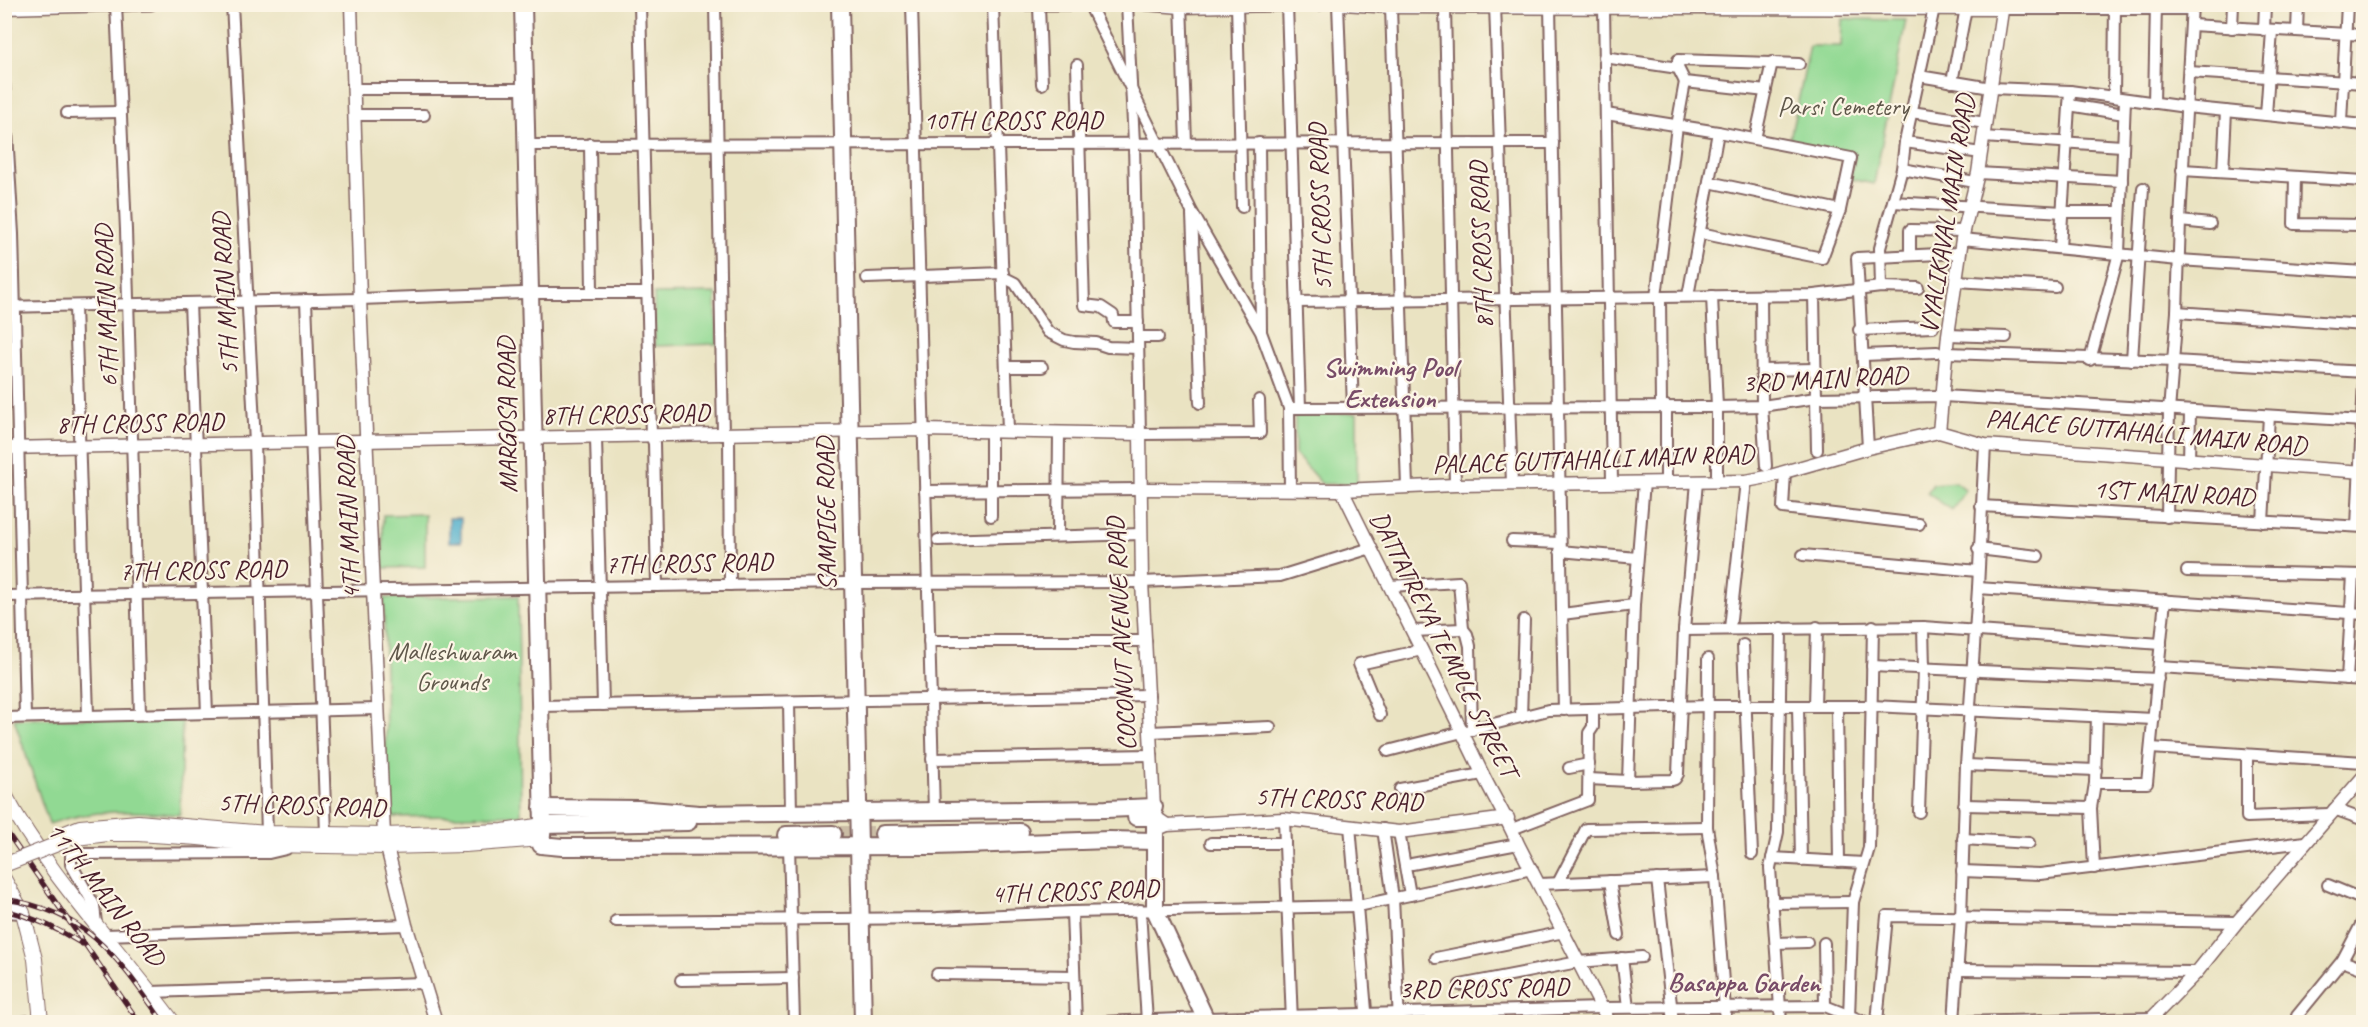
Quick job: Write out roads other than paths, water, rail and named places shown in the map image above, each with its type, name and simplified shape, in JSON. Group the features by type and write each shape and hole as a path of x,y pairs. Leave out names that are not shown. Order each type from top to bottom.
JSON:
{"main road":[{"name":"MARGOSA ROAD","path":"523,4 542,829"},
{"name":"SAMPIGE ROAD","path":"840,4 863,1023"},
{"name":"11TH MAIN ROAD","path":"4,793 48,863 173,1023"},
{"path":"542,829 638,809 699,814 934,812 1157,824"},
{"name":"5TH CROSS ROAD","path":"1124,817 1157,824 884,827 1124,817"},
{"name":"5TH CROSS ROAD","path":"63,838 81,828 138,822 267,833 326,833 385,841"},
{"path":"542,829 562,847 860,847 1109,840 1157,824"},
{"path":"1157,824 1148,910 1206,1020"},
{"path":"542,829 833,827"},
{"name":"5TH CROSS ROAD","path":"63,838 108,834 301,846 542,829"},
{"path":"4,856 63,838"},
{"path":"4,865 63,838"},
{"path":"4,879 23,913 36,959 41,1022"}],"street":[{"path":"4,8 151,4"},
{"name":"5TH MAIN ROAD","path":"232,4 255,443 267,833"},
{"name":"4TH MAIN ROAD","path":"351,4 360,299 368,441 377,709 385,841 406,925 436,1023"},
{"path":"640,4 646,293 651,436 654,443 657,586"},
{"path":"715,4 730,585"},
{"path":"912,4 934,812"},
{"path":"993,4 1008,431"},
{"path":"1000,4 1039,6 1081,4"},
{"path":"1089,4 1192,212 1261,332 1294,408"},
{"path":"1127,4 1134,143 1140,434 1260,433 1259,400"},
{"path":"1145,4 1181,6 1320,4"},
{"name":"5TH CROSS ROAD","path":"1338,4 1353,408"},
{"path":"1343,4 1391,7 1495,5 2192,7 2182,170 2177,312 2169,411 2167,517"},
{"path":"2232,28 2233,4"},
{"path":"2265,4 2270,76 2266,115"},
{"path":"2297,31 2298,4"},
{"path":"2341,122 2347,4"},
{"name":"6TH MAIN ROAD","path":"116,5 133,446 140,714"},
{"path":"1237,5 1242,207"},
{"path":"1287,5 1296,302 1290,489"},
{"name":"8TH CROSS ROAD","path":"1495,5 1512,484"},
{"path":"1039,6 1042,84"},
{"path":"1181,6 1186,143"},
{"path":"1451,6 1448,143 1455,485"},
{"path":"1550,6 1564,710"},
{"path":"1391,7 1407,487"},
{"path":"1604,7 1612,482"},
{"name":"VYALIKAVAL MAIN ROAD","path":"1939,432 1944,396 1942,352 1948,336 1963,235 1977,178 2003,7"},
{"path":"2090,360 2119,253 2124,114 2119,98 2115,7"},
{"path":"2154,103 2156,7"},
{"path":"1881,287 1880,248 1902,169 1905,142 1934,8"},
{"path":"1952,82 1966,8"},
{"path":"2191,25 2364,35"},
{"path":"1605,57 1678,68"},
{"path":"1666,482 1658,297 1677,126 1685,82 1678,68 1678,60 1799,64"},
{"path":"1755,139 1772,62"},
{"path":"1077,65 1084,305 1101,307 1113,315 1114,322 1137,322"},
{"path":"2189,72 2364,83"},
{"path":"1919,76 1991,88 2070,91 2186,107 2364,124"},
{"path":"4,82 8,196 11,448 21,596 25,717"},
{"path":"1685,82 1766,92"},
{"path":"355,89 525,88"},
{"path":"2060,248 2070,91"},
{"path":"2069,105 2124,114"},
{"path":"2223,172 2226,111"},
{"path":"68,112 120,112"},
{"path":"1911,112 1986,123"},
{"path":"1606,114 1718,132 1851,158 1840,210 1822,258 1700,233"},
{"path":"356,115 424,115"},
{"path":"1688,296 1718,132"},
{"path":"1983,137 2122,146"},
{"path":"1905,142 1981,153"},
{"path":"1259,143 1261,332"},
{"name":"10TH CROSS ROAD","path":"526,145 1553,143"},
{"path":"590,144 592,292"},
{"path":"1902,169 1977,178 2122,181"},
{"path":"2182,170 2364,181"},
{"path":"2295,177 2294,224 2364,225"},
{"path":"1709,182 1840,210"},
{"path":"2132,360 2143,188"},
{"path":"1893,202 2063,212 2121,212"},
{"path":"1192,212 1200,403"},
{"path":"2180,221 2210,224"},
{"path":"1910,255 1910,230 2179,260 2364,272"},
{"path":"1868,448 1864,355 1859,330 1857,258 1960,253"},
{"path":"867,278 1003,275 1015,283 1048,332 1064,340 1096,343 1107,347 1158,337"},
{"path":"1957,281 2055,287"},
{"path":"1296,302 1814,295 1881,287 1918,288"},
{"path":"10,307 360,299 530,292 646,293"},
{"path":"1761,295 1762,406 1767,466"},
{"path":"1814,295 1817,450"},
{"path":"1712,296 1717,407 1717,482"},
{"path":"306,300 326,833"},
{"path":"190,303 207,713"},
{"path":"75,306 88,715"},
{"path":"2177,312 2364,325"},
{"path":"1859,330 1933,327"},
{"path":"1948,336 2006,337"},
{"path":"1864,355 1942,352 2090,360 2174,361 2364,372"},
{"path":"1006,367 1042,367"},
{"path":"1762,370 1816,369"},
{"path":"2360,527 2364,380"},
{"name":"3RD MAIN ROAD","path":"1294,408 1717,407 1762,406 1816,398 1944,396 2362,421"},
{"path":"2189,461 2190,412"},
{"path":"2263,522 2269,416"},
{"name":"8TH CROSS ROAD","path":"11,448 923,430 1140,434"},
{"path":"991,431 991,516"},
{"name":"PALACE GUTTAHALLI MAIN ROAD","path":"1140,489 1342,489 1746,481 1868,448 1939,432 1985,445 2361,472"},
{"path":"1058,535 1059,433"},
{"name":"COCONUT AVENUE ROAD","path":"1140,434 1142,582 1157,824"},
{"path":"596,438 603,705"},
{"path":"1985,445 1964,805 1959,970 1954,1022 2150,1020 2197,972 2305,842 2364,776"},
{"path":"1785,472 1783,508 1919,524"},
{"path":"1730,628 1746,481"},
{"path":"1628,781 1634,604 1644,482"},
{"path":"1588,779 1628,781 1675,779 1678,774 1684,630 1697,482"},
{"path":"925,491 1140,489"},
{"name":"DATTATREYA TEMPLE STREET","path":"1342,489 1412,631 1468,731 1482,774 1510,824 1609,1023"},
{"name":"1ST MAIN ROAD","path":"1981,506 2360,527"},
{"path":"938,540 1141,534"},
{"path":"1512,541 1637,558"},
{"name":"7TH CROSS ROAD","path":"4,596 854,583 1142,582 1280,576 1371,548"},
{"path":"1978,549 2038,556"},
{"path":"1803,555 1978,571"},
{"path":"2187,571 2358,575 2352,614 2347,679"},
{"path":"1390,586 1459,582 1463,629 1470,646 1468,731"},
{"path":"1978,588 2364,614"},
{"path":"2096,783 2147,783 2164,600"},
{"path":"1562,614 1634,604"},
{"path":"1521,717 1524,620"},
{"path":"1849,1017 1853,902 1869,848 1874,626"},
{"path":"1815,706 1817,627"},
{"path":"1684,630 1923,627 2161,644"},
{"path":"1919,812 1924,668 1923,627"},
{"path":"1781,628 1778,832 1770,868 1781,1023"},
{"path":"1412,631 1463,629"},
{"path":"929,641 1146,640"},
{"path":"1743,645 1752,854"},
{"path":"1380,715 1359,664 1422,650"},
{"path":"1708,660 1707,827 1715,877 1726,1023"},
{"path":"1872,666 2158,679"},
{"path":"2159,667 2364,680"},
{"path":"540,706 1149,695"},
{"path":"789,702 791,813"},
{"path":"1388,752 1548,710 1708,706 1871,706 2154,718"},
{"path":"1798,706 1801,860"},
{"path":"1837,706 1839,862"},
{"path":"4,718 377,709"},
{"path":"1510,824 1588,800 1589,733 1593,727 1593,709"},
{"path":"2094,868 2091,808 2096,783 2097,716"},
{"path":"1150,732 1270,727"},
{"path":"2151,748 2364,762"},
{"path":"932,759 1152,755"},
{"path":"2247,755 2247,818 2332,812 2364,820"},
{"path":"1569,768 1589,764"},
{"path":"1966,765 2096,770"},
{"path":"1400,789 1482,774"},
{"path":"1964,805 2091,808"},
{"path":"1284,819 1292,1019"},
{"name":"5TH CROSS ROAD","path":"1157,824 1284,819 1399,832 1510,824"},
{"path":"1350,826 1367,1018"},
{"path":"1558,883 1586,829 1707,827"},
{"path":"1383,829 1393,898 1398,1018"},
{"path":"1399,832 1410,895"},
{"path":"1963,839 2030,843"},
{"path":"1962,871 2040,874 2305,842"},
{"path":"1211,843 1286,843"},
{"path":"1412,864 1518,844"},
{"path":"96,924 94,905 71,864 71,856 80,854 269,853 301,846"},
{"path":"789,846 794,1023"},
{"path":"1772,858 1864,863"},
{"name":"4TH CROSS ROAD","path":"616,921 861,919 1358,906 1532,869"},
{"path":"1539,884 1715,877"},
{"path":"1657,879 1673,1023"},
{"path":"1610,881 1620,935"},
{"path":"2328,885 2364,900"},
{"path":"1772,903 1853,902"},
{"path":"1147,1021 1148,910"},
{"path":"4,912 23,913"},
{"path":"1072,912 1076,1023"},
{"path":"1877,1023 1887,916 2237,922"},
{"path":"2296,1023 2296,1016 2342,961 2361,930 2364,919"},
{"path":"105,935 406,925"},
{"path":"1436,958 1564,932"},
{"path":"1776,943 1807,942"},
{"path":"1824,944 1825,1006"},
{"path":"1460,985 1578,962 1642,957"},
{"path":"1622,958 1628,1008"},
{"path":"2342,961 2364,969"},
{"path":"1959,970 2197,972"},
{"path":"937,974 1074,976"},
{"path":"681,980 793,978"},
{"path":"151,992 423,983"},
{"name":"3RD CROSS ROAD","path":"1101,1023 1479,1017 1602,1008 1825,1006 1864,1023"},
{"path":"22,1023 41,1022"}],"water":[{"path":"449,518 461,518 461,542 449,542"}],"tunnel":[{"path":"833,834 883,834"}],"railway":[{"path":"4,828 139,1022"},
{"path":"4,899 33,905 58,914 79,926 115,958 163,1022"},
{"path":"4,910 44,924 82,944"}],"district":[{"name":"Swimming Pool Extension","path":"1390,382"},
{"name":"Basappa Garden","path":"1744,982"}],"park label":[{"name":"Parsi Cemetery","path":"1843,106"},
{"name":"Malleshwaram Grounds","path":"452,666"}]}
